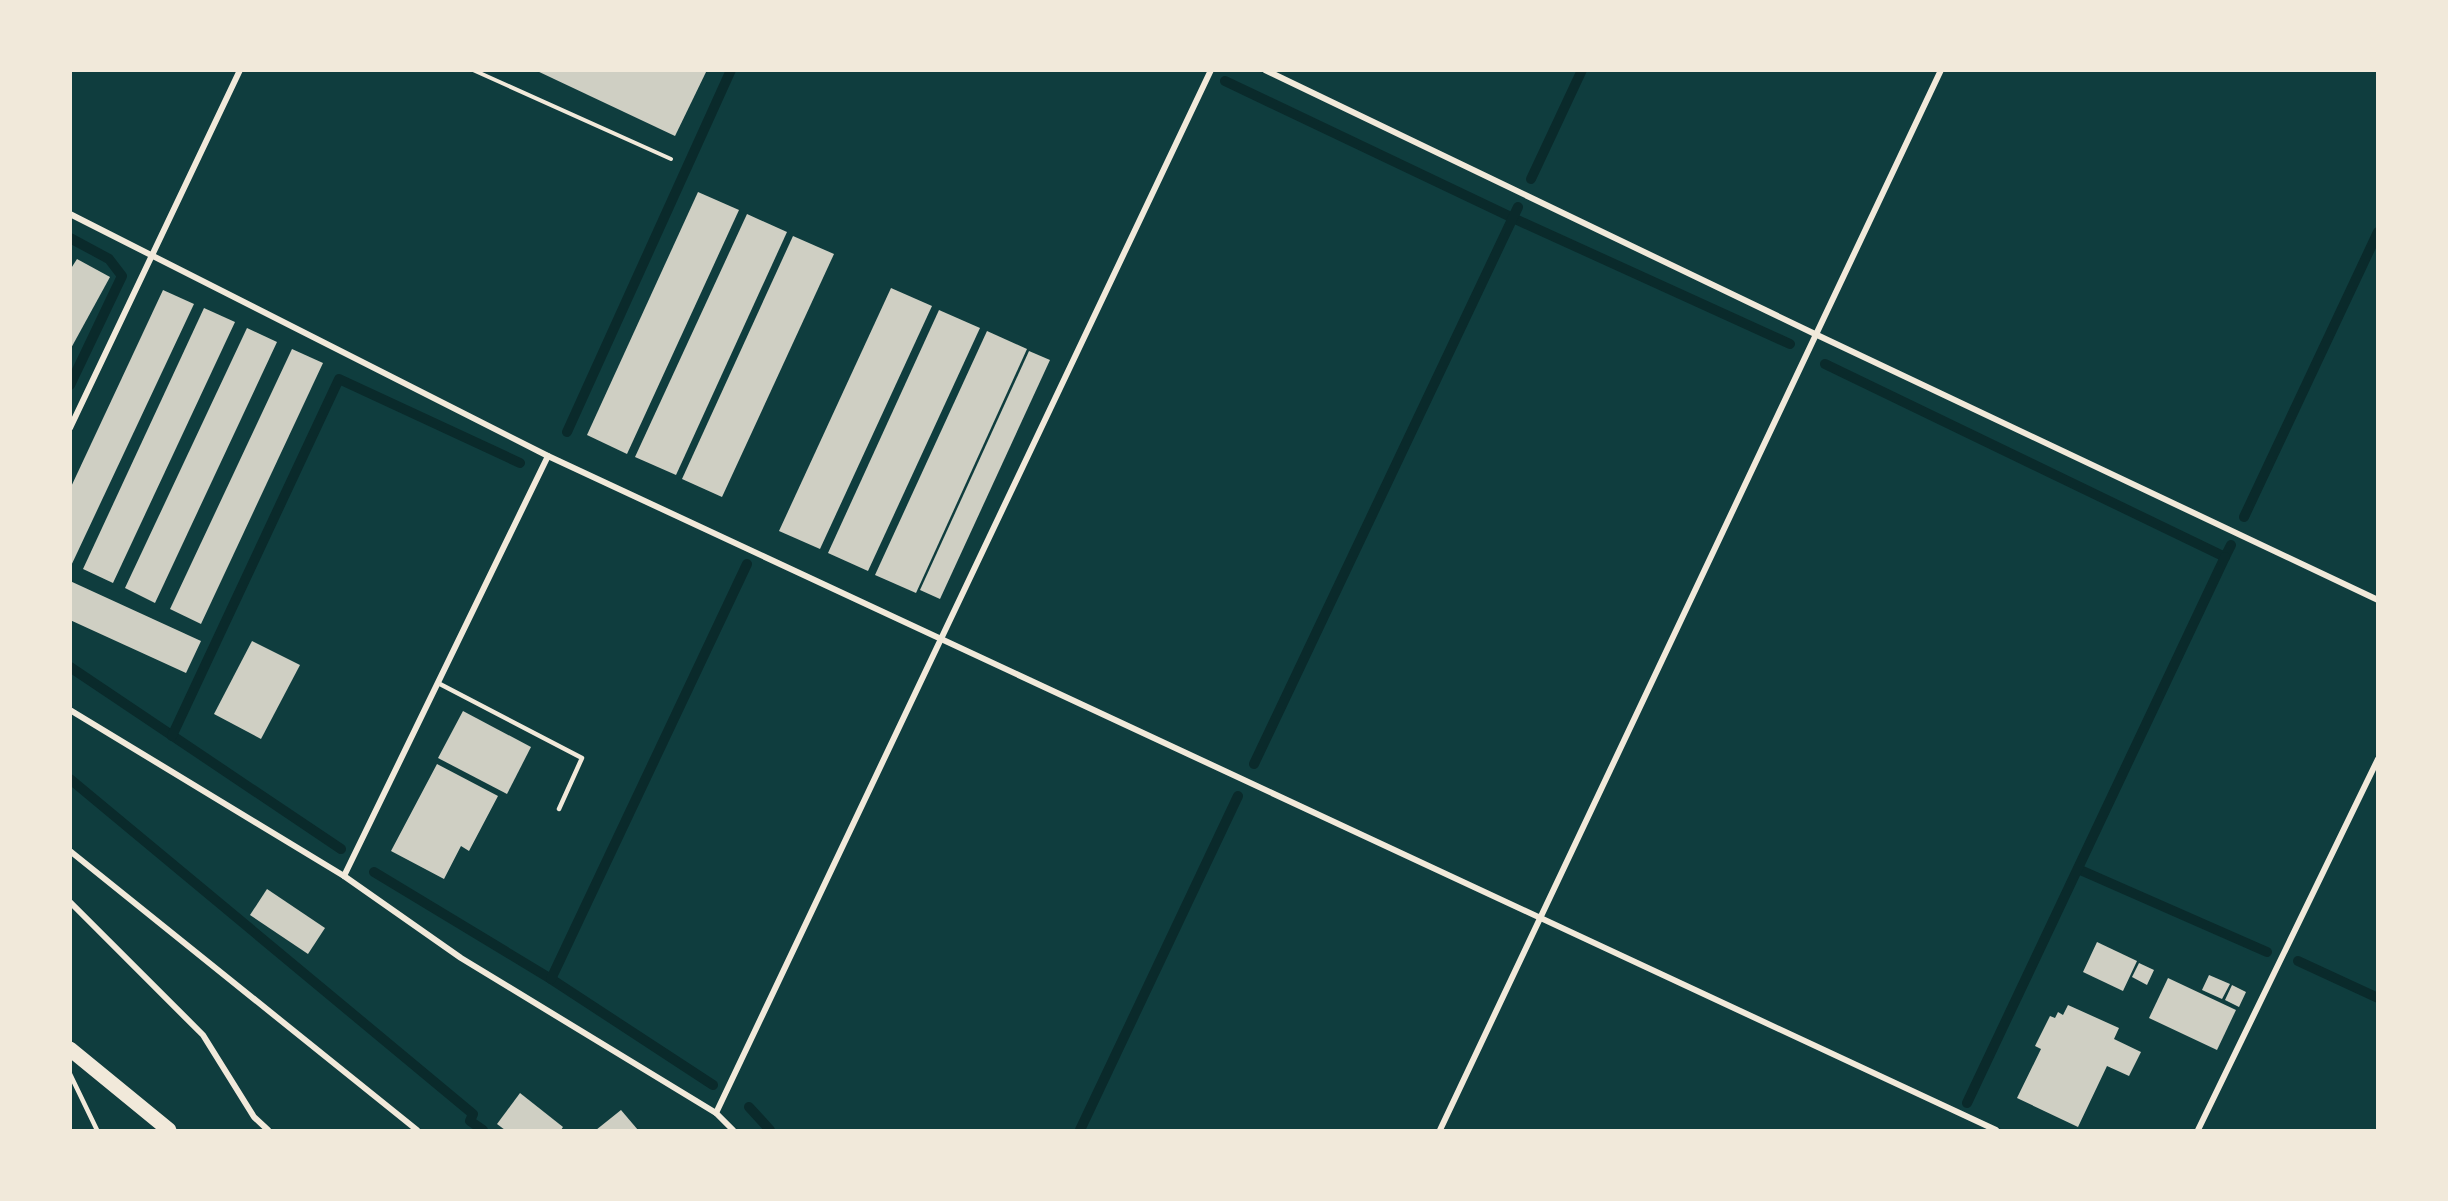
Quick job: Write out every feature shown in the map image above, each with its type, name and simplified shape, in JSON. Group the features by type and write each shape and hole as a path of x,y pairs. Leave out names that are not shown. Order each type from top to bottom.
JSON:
{"main road":[{"path":"70,1049 169,1131"}],"street":[{"path":"70,428 240,70"},
{"path":"716,1113 1211,70"},
{"path":"1265,70 1815,334 2378,600"},
{"path":"1440,1131 1941,70"},
{"path":"70,214 548,456 1996,1131"},
{"path":"344,876 548,456"},
{"path":"70,710 344,876 461,958 716,1113 734,1131"},
{"path":"2198,1131 2378,759"},
{"path":"70,852 417,1131"},
{"path":"70,902 202,1035 254,1117 268,1131"}],"lane":[{"path":"438,683 582,758 559,808"},
{"path":"70,1074 97,1131"}],"path":[{"path":"473,70 671,159"}],"building":[{"path":"535,70 707,70 675,136"},
{"path":"698,192 739,210 627,454 587,435"},
{"path":"747,214 787,232 676,475 635,457"},
{"path":"793,236 834,254 722,497 682,479"},
{"path":"77,259 110,277 70,350 70,270"},
{"path":"891,288 932,306 820,549 779,531"},
{"path":"163,290 194,304 70,568 70,489"},
{"path":"204,308 235,322 113,583 83,569"},
{"path":"939,310 980,328 868,571 828,553"},
{"path":"247,328 277,342 155,603 125,588"},
{"path":"987,331 1027,349 916,593 875,575"},
{"path":"292,349 323,363 201,624 170,609"},
{"path":"1029,351 1050,360 940,599 920,590"},
{"path":"70,581 201,641 186,673 70,620"},
{"path":"252,641 300,665 261,739 214,714"},
{"path":"463,711 531,747 507,794 438,758"},
{"path":"437,764 498,796 469,851 461,846 444,879 391,851"},
{"path":"267,889 325,928 308,954 250,915"},
{"path":"2097,942 2137,961 2123,991 2083,972"},
{"path":"2139,963 2154,970 2147,985 2132,977"},
{"path":"2209,975 2230,984 2222,999 2202,990"},
{"path":"2168,978 2236,1010 2217,1050 2149,1018"},
{"path":"2232,985 2246,992 2239,1007 2225,1000"},
{"path":"2068,1005 2119,1028 2114,1039 2141,1052 2129,1076 2107,1066 2078,1127 2017,1098 2041,1049 2035,1046 2050,1016 2055,1018 2058,1012 2063,1015"},
{"path":"520,1093 563,1127 561,1130 505,1130 497,1124"},
{"path":"621,1110 638,1130 596,1130"}],"waterway":[{"path":"567,432 731,70"},
{"path":"1531,179 1582,70"},
{"path":"1225,81 1513,218 1790,344"},
{"path":"1254,764 1518,207"},
{"path":"2244,517 2378,232"},
{"path":"70,238 109,259 122,276 70,385"},
{"path":"1825,364 2225,557 2231,545"},
{"path":"172,736 339,379 520,463"},
{"path":"1967,1103 2225,557"},
{"path":"551,979 747,564"},
{"path":"70,667 341,849"},
{"path":"70,779 473,1114 470,1121 483,1130"},
{"path":"1080,1130 1238,796"},
{"path":"2078,869 2267,952"},
{"path":"374,872 551,979 713,1085"},
{"path":"2298,961 2378,998"},
{"path":"749,1107 770,1130"}]}
